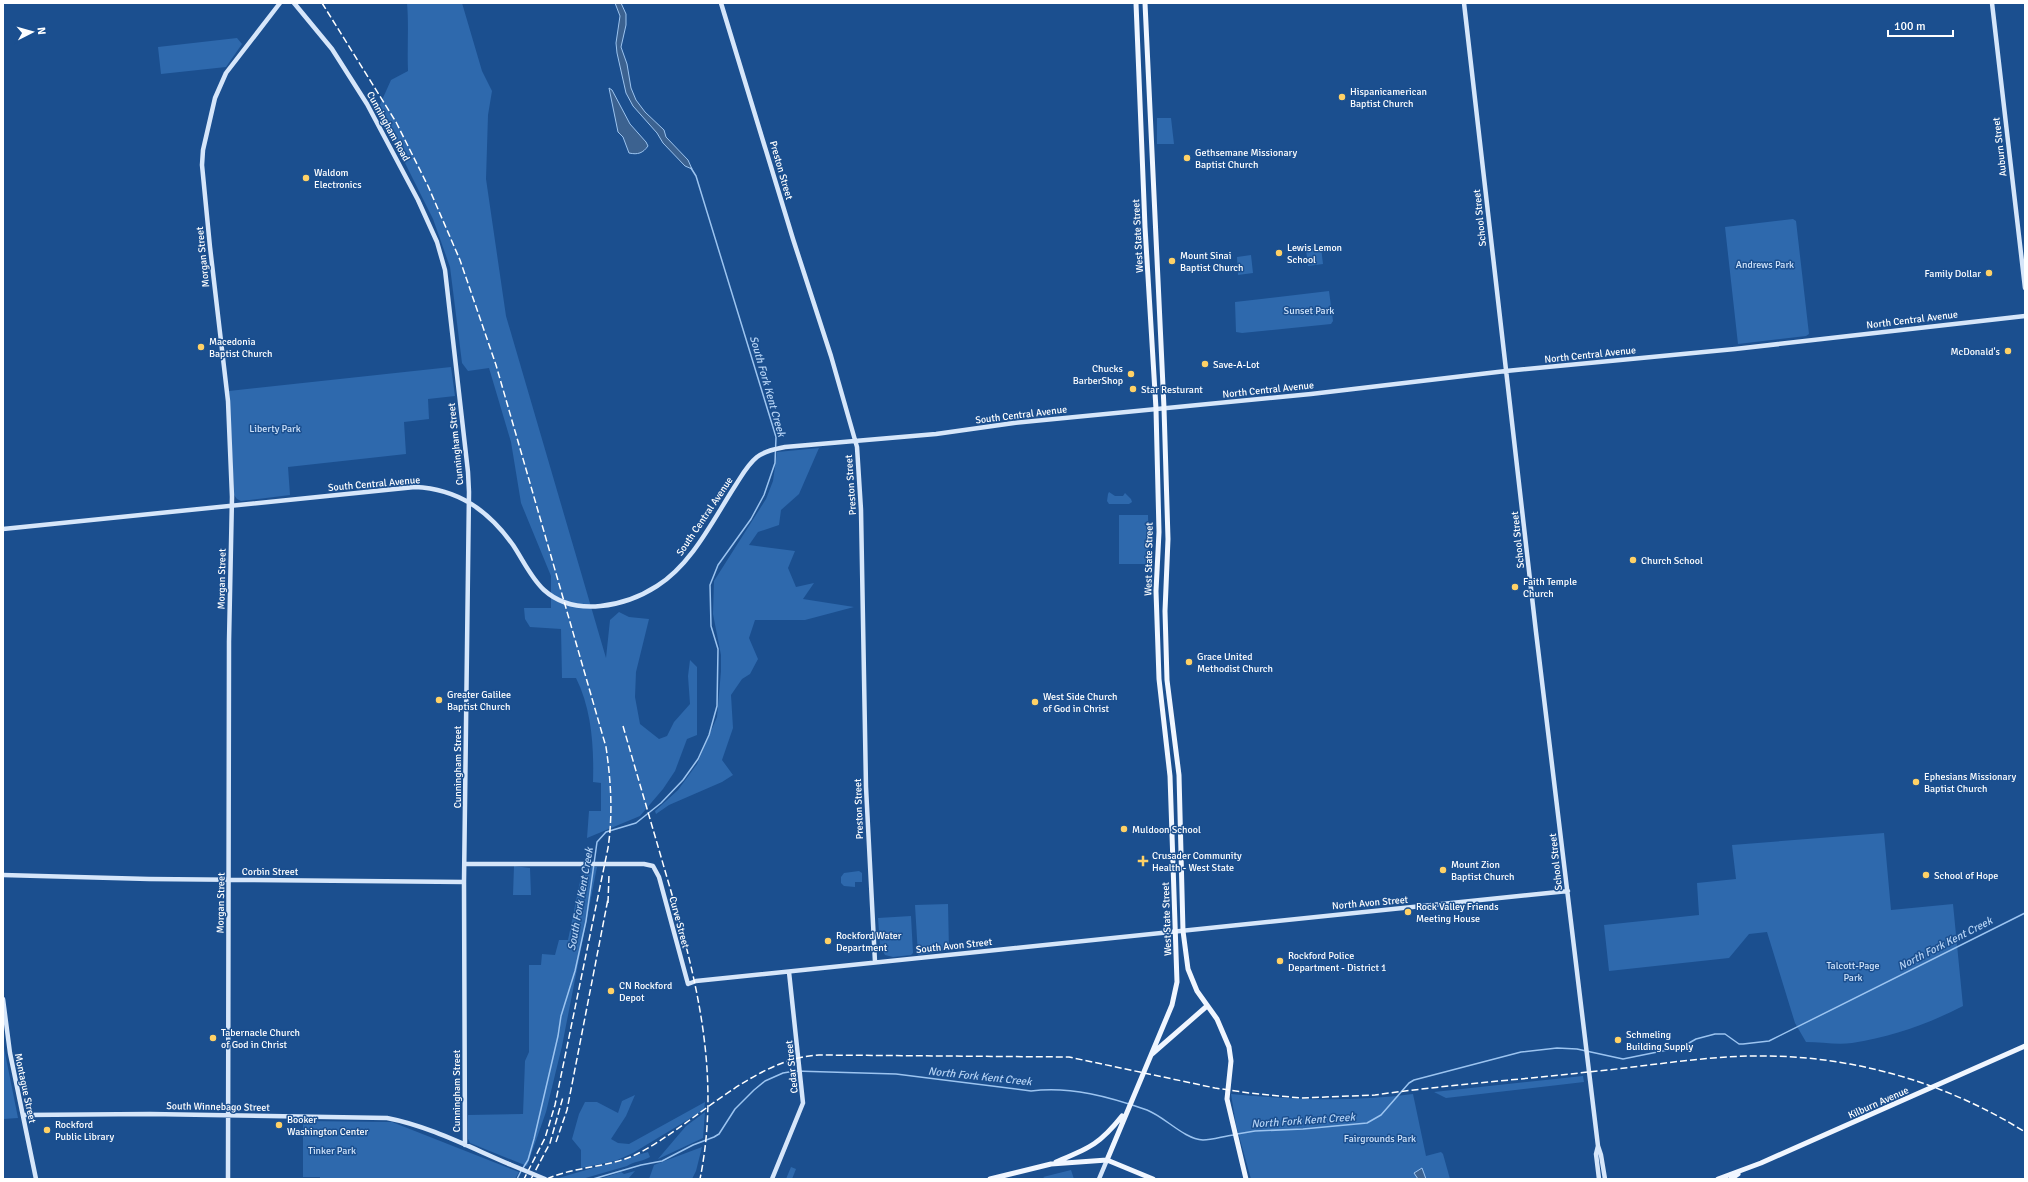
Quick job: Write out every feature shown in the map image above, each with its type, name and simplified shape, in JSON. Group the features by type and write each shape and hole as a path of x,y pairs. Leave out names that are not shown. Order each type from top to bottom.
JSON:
{"main road":[{"name":"Morgan Street","path":"228,1179 229,642 232,505 228,401 202,165 203,150 215,98 226,73 280,3"},
{"name":"Cunningham Road","path":"294,3 332,49 367,104 418,200 437,242 444,270"},
{"name":"Preston Street","path":"721,3 793,239 831,356 857,447 861,510 866,787 875,962"},
{"name":"West State Street","path":"1099,1179 1127,1108 1176,993 1177,982 1170,776 1158,679 1156,591 1159,532 1156,408 1145,227 1136,3"},
{"name":"West State Street","path":"1145,3 1164,408 1168,539 1165,611 1167,680 1179,775 1183,931 1188,969 1207,1006 1217,1019 1229,1047 1231,1061 1227,1090 1233,1127 1246,1179"},
{"name":"School Street","path":"1464,3 1598,1146 1605,1179"},
{"name":"Auburn Street","path":"1992,3 2025,288"},
{"name":"Cunningham Street","path":"444,270 468,472 469,502 464,882 465,1145"},
{"name":"North Central Avenue","path":"1156,408 1311,394 1506,371 1735,349 2025,316"},
{"name":"South Central Avenue","path":"3,530 415,486 448,492 469,502 502,531 535,580 544,590 565,602 588,606 608,606 646,593 673,574 691,553 750,464 757,457 767,451 785,447 936,434 1014,423 1156,408"},
{"name":"Curve Street","path":"465,864 598,863 648,864 653,866 659,877 688,984"},
{"name":"Corbin Street","path":"3,875 229,880 464,882"},
{"name":"North Avon Street","path":"1175,932 1568,891"},
{"name":"South Avon Street","path":"688,984 696,981 1175,932"},
{"name":"Cedar Street","path":"772,1179 803,1103 802,1081 789,972"},
{"name":"Montague Street","path":"3,999 10,1053 36,1179"},
{"path":"1150,1056 1207,1006"},
{"name":"Kilburn Avenue","path":"1718,1179 1739,1173 2025,1046"},
{"path":"990,1179 1051,1164 1098,1143 1108,1134 1127,1108"},
{"name":"South Winnebago Street","path":"23,1115 387,1118 404,1121 545,1179"},
{"name":"School Street","path":"1598,1146 1596,1154 1599,1179"},
{"path":"1051,1164 1107,1160 1153,1179"},
{"name":"Kilburn Avenue","path":"1731,1179 1739,1173"}],"green space":[{"path":"407,3 462,3 482,71 492,91 488,115 486,179 506,316 606,658 610,620 619,612 629,617 649,619 636,672 635,697 640,724 659,739 667,736 674,722 690,704 688,676 690,660 697,667 697,735 687,739 675,771 663,789 640,816 587,838 589,811 601,811 601,783 593,782 591,729 586,703 576,678 562,678 561,629 530,627 525,619 524,608 551,608 551,576 521,503 511,442 489,368 468,371 462,363 450,267 433,219 378,109 391,80 408,71"},
{"path":"237,38 242,44 226,67 161,74 158,47"},
{"path":"1157,118 1171,118 1174,144 1157,144"},
{"name":"Andrews Park","path":"1793,219 1796,221 1809,334 1806,336 1738,344 1725,227"},
{"path":"1321,247 1323,264 1308,266 1306,249"},
{"path":"1251,255 1253,273 1238,275 1237,257"},
{"name":"Sunset Park","path":"1329,291 1333,321 1331,324 1242,333 1236,332 1235,302"},
{"name":"Liberty Park","path":"451,367 455,396 428,399 429,419 404,422 406,454 288,467 290,495 241,501 234,495 229,391"},
{"path":"819,448 799,494 781,510 779,525 758,532 749,545 795,551 788,568 796,587 814,583 803,599 854,607 805,620 755,620 749,638 758,659 750,674 742,679 731,695 733,728 722,760 733,775 722,782 669,805 656,814 655,811 678,790 697,764 717,717 721,655 713,614 714,581 766,499 773,481 777,452"},
{"path":"1109,492 1115,496 1123,496 1125,493 1132,502 1129,504 1109,504 1107,501"},
{"path":"1119,515 1148,515 1149,564 1119,564"},
{"name":"Talcott-Page Park","path":"1884,833 1891,910 1953,904 1963,1006 1923,1024 1881,1037 1846,1044 1806,1042 1795,1023 1767,932 1749,934 1729,958 1609,971 1604,925 1699,915 1697,883 1736,879 1732,845"},
{"path":"514,866 530,868 531,895 513,895"},
{"path":"583,867 597,867 562,1046 546,1112 527,1166 470,1143 468,1139 468,1115 523,1114 525,1061 529,1052 529,965 541,965 542,954 555,955 559,940 568,940"},
{"path":"859,871 862,873 862,882 855,882 855,887 844,886 841,883 841,877 844,873"},
{"path":"948,904 949,950 918,955 915,905"},
{"path":"911,916 913,953 911,955 893,957 885,955 880,946 878,918"},
{"path":"3,1043 18,1118 3,1119"},
{"path":"1583,1076 1584,1082 1446,1098 1434,1092"},
{"name":"Fairgrounds Park","path":"1231,1094 1277,1098 1345,1099 1390,1097 1413,1094 1426,1156 1441,1152 1443,1154 1450,1179 1251,1179 1236,1125"},
{"path":"635,1095 626,1116 611,1139 618,1143 629,1144 705,1102 704,1110 633,1153 615,1161 581,1168 581,1150 572,1139 579,1114 585,1102 597,1102 618,1113 622,1101"},
{"path":"705,1112 703,1138 658,1159 686,1126"},
{"name":"Tinker Park","path":"303,1121 392,1122 519,1172 515,1179 320,1179 320,1177 303,1177"},
{"path":"702,1147 696,1171 692,1179 649,1179 654,1165"},
{"path":"648,1152 650,1157 627,1166 582,1179 555,1179"},
{"path":"791,1167 796,1169 792,1179 786,1179"},
{"path":"1071,1170 1074,1179 1046,1179 1043,1177"},
{"path":"635,1171 628,1179 600,1179 621,1172 624,1174"}],"shaded area":[{"path":"615,3 621,3 626,14 626,25 621,47 627,64 631,88 636,100 645,112 664,130 666,137 688,160 692,169 685,166 663,143 657,133 633,106 626,93 617,53 616,43 620,16"},
{"path":"609,88 612,90 630,124 648,146 638,154 629,153 623,137 618,132"},
{"path":"1422,1168 1426,1179 1418,1179 1414,1173"}],"waterway":[{"name":"South Fork Kent Creek","path":"523,1168 528,1160 534,1139 558,1036 561,1016 575,971 586,921 597,842 606,832 636,823 661,803 683,780 698,759 709,735 717,706 718,649 711,626 710,585 718,565 751,519 764,495 775,463 776,437 696,176 691,168"},
{"name":"North Fork Kent Creek","path":"1237,1134 1255,1131 1303,1129 1367,1123 1381,1115 1409,1083 1414,1080 1521,1052 1557,1048 1577,1049 1623,1059 1682,1047 1696,1039 1715,1034 1725,1034 1739,1044 1769,1041 2025,913"},
{"name":"North Fork Kent Creek","path":"593,1179 641,1165 662,1161 693,1145 714,1137 719,1134 735,1109 765,1081 783,1073 795,1071 896,1074 1031,1091 1076,1091 1105,1097 1147,1110 1196,1139 1207,1140 1234,1135"},
{"name":"South Fork Kent Creek","path":"517,1179 521,1171"}],"railway":[{"path":"322,3 396,122 428,186 460,260 496,365 606,747 611,798 608,848 555,1105 545,1138 524,1179"},
{"path":"623,726 679,918 703,1028 707,1065 708,1102 706,1140 700,1179"},
{"path":"608,903 609,874"},
{"path":"556,1142 567,1110 608,899"},
{"path":"547,1179 569,1172 626,1159 637,1154 659,1142 748,1080 771,1068 795,1059 819,1055 1069,1057 1215,1088 1301,1098 1375,1095 1710,1058 1751,1056 1787,1057 1823,1060 1894,1074 1962,1098 2025,1132"},
{"path":"531,1179 550,1143 563,1097"}],"place":[{"name":"Hispanicamerican Baptist Church","path":"1342,97"},
{"name":"Gethsemane Missionary Baptist Church","path":"1187,158"},
{"name":"Waldom Electronics","path":"306,178"},
{"name":"Lewis Lemon School","path":"1279,253"},
{"name":"Mount Sinai Baptist Church","path":"1172,261"},
{"name":"Family Dollar","path":"1989,273"},
{"name":"Macedonia Baptist Church","path":"201,347"},
{"name":"McDonald's","path":"2008,351"},
{"name":"Save-A-Lot","path":"1205,364"},
{"name":"Chucks BarberShop","path":"1131,374"},
{"name":"Star Resturant","path":"1133,389"},
{"name":"Church School","path":"1633,560"},
{"name":"Faith Temple Church","path":"1515,587"},
{"name":"Grace United Methodist Church","path":"1189,662"},
{"name":"Greater Galilee Baptist Church","path":"439,700"},
{"name":"West Side Church of God in Christ","path":"1035,702"},
{"name":"Ephesians Missionary Baptist Church","path":"1916,782"},
{"name":"Muldoon School","path":"1124,829"},
{"name":"Crusader Community Health - West State","path":"1143,861"},
{"name":"Mount Zion Baptist Church","path":"1443,870"},
{"name":"School of Hope","path":"1926,875"},
{"name":"Rock Valley Friends Meeting House","path":"1408,912"},
{"name":"Rockford Water Department","path":"828,941"},
{"name":"Rockford Police Department - District 1","path":"1280,961"},
{"name":"CN Rockford Depot","path":"611,991"},
{"name":"Tabernacle Church of God in Christ","path":"213,1038"},
{"name":"Schmeling Building Supply","path":"1618,1040"},
{"name":"Booker Washington Center","path":"279,1125"},
{"name":"Rockford Public Library","path":"47,1130"}]}
